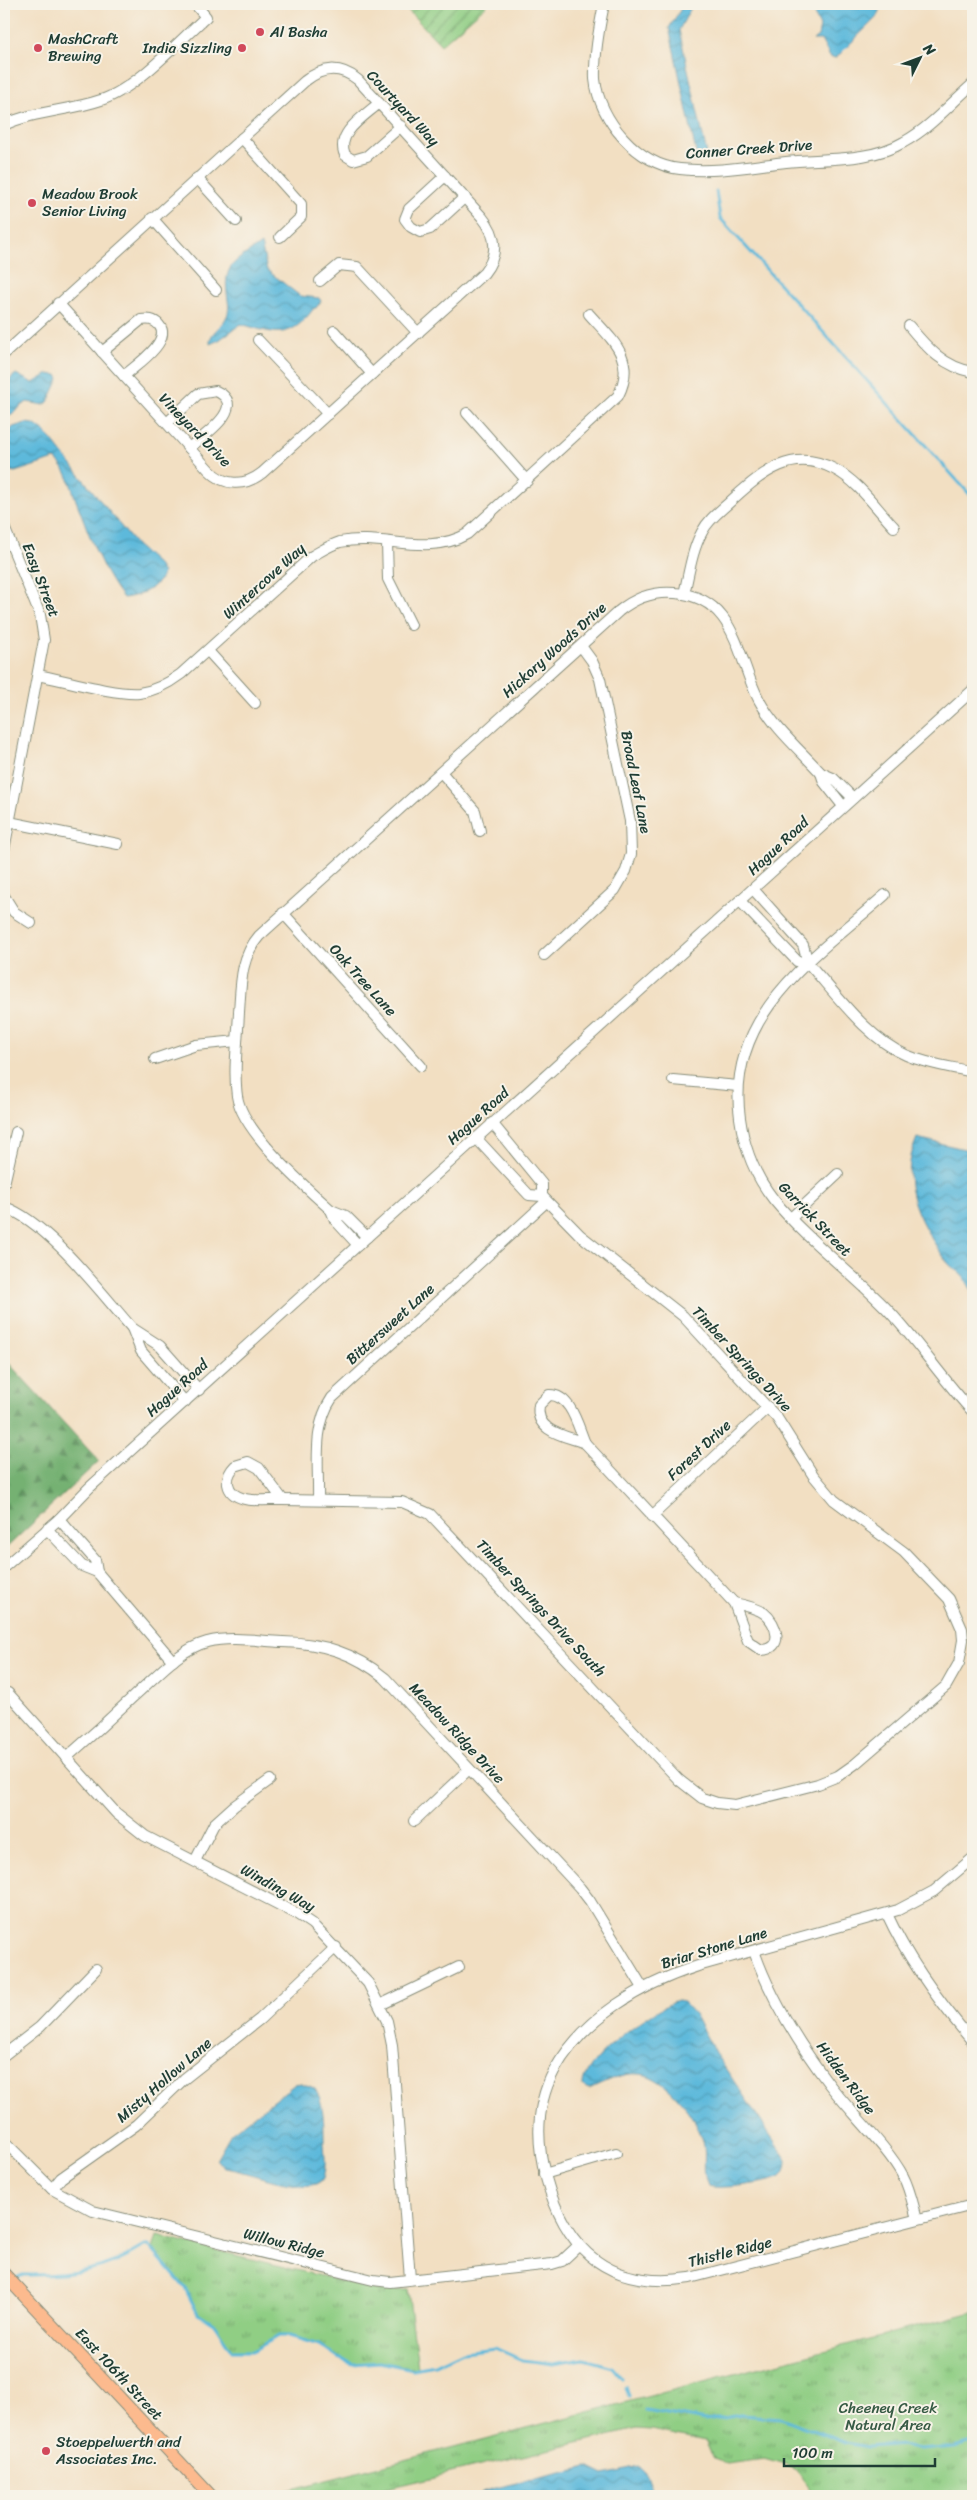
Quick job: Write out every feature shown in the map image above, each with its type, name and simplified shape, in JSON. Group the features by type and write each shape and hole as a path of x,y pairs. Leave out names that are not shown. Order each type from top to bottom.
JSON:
{"main road":[{"name":"East 106th Street","path":"9,2279 211,2496"}],"street":[{"path":"4,125 20,119 100,101 125,89 206,17 195,4"},
{"name":"Conner Creek Drive","path":"604,4 595,70 596,86 603,106 618,132 635,149 661,164 678,169 717,170 860,156 887,150 921,131 973,84"},
{"name":"Courtyard Way","path":"4,354 305,81 322,70 338,69 353,76 465,197 489,226 495,245"},
{"path":"379,103 344,136 342,143 345,155 353,160 364,158 400,126"},
{"path":"242,138 301,204 301,217 280,237"},
{"path":"445,176 409,209 406,219 411,227 420,232 430,229 465,197"},
{"path":"197,178 236,221"},
{"path":"152,218 216,290"},
{"name":"Vineyard Drive","path":"58,303 189,448 219,478 233,483 245,482 262,474 484,273 492,260 495,245"},
{"path":"320,281 339,265 358,267 418,333"},
{"name":"Wintercove Way","path":"38,675 137,693 162,687 208,651 293,573 322,550 348,541 439,544 452,542 478,526 612,404 622,388 625,371 623,356 614,342 588,314"},
{"path":"102,352 141,320 150,319 159,325 163,332 161,342 124,376"},
{"path":"909,326 942,360 956,368 973,372"},
{"path":"334,331 372,374"},
{"path":"258,340 328,414"},
{"path":"167,423 198,394 216,391 224,396 228,407 224,416 189,448"},
{"path":"466,413 527,481"},
{"path":"684,594 696,548 704,529 757,478 782,464 808,461 834,468 853,483 894,527"},
{"name":"Easy Street","path":"4,527 42,621 44,640 6,822 4,850"},
{"path":"387,543 388,579 411,625"},
{"name":"Hickory Woods Drive","path":"331,1210 305,1187 251,1128 242,1114 236,1089 244,960 258,936 619,611 638,598 655,593 684,594 708,604 720,615 738,642 756,693 767,713 821,773 824,782 843,806"},
{"name":"Broad Leaf Lane","path":"544,955 615,890 626,871 632,846 630,821 600,680 592,661 581,646"},
{"path":"208,651 255,703"},
{"name":"Hague Road","path":"4,1567 59,1519 89,1488 973,690"},
{"path":"442,772 475,811 480,831"},
{"name":"Hickory Woods Drive","path":"821,773 833,778 853,798"},
{"path":"6,822 118,844"},
{"path":"753,889 803,945 808,963 869,1030 890,1047 917,1059 973,1072"},
{"name":"Garrick Street","path":"885,895 776,994 761,1016 746,1049 738,1086 742,1131 751,1163 767,1190 791,1218 887,1310 973,1412"},
{"path":"4,896 14,912 31,923"},
{"path":"740,901 797,961 808,963"},
{"name":"Oak Tree Lane","path":"283,913 421,1066"},
{"path":"154,1059 196,1045 238,1041"},
{"path":"673,1080 738,1086"},
{"name":"Timber Springs Drive","path":"492,1124 542,1184 544,1199"},
{"path":"4,1184 16,1132"},
{"name":"Timber Springs Drive","path":"476,1138 529,1195 544,1199 580,1235 675,1309 768,1407 785,1428 813,1475 834,1500 904,1552 949,1599 962,1629 962,1653"},
{"path":"791,1218 838,1174"},
{"name":"Bittersweet Lane","path":"318,1500 320,1426 324,1411 332,1398 544,1199"},
{"path":"4,1207 27,1218 47,1234 132,1328 160,1346 199,1390"},
{"path":"331,1210 346,1216 367,1237"},
{"path":"331,1210 335,1220 358,1245"},
{"path":"132,1328 141,1351 185,1402"},
{"path":"585,1443 552,1432 542,1423 538,1411 539,1405 546,1397 556,1395 565,1400 585,1443 734,1603 748,1641 761,1650 770,1648 777,1638 778,1632 770,1619 755,1608 734,1603"},
{"name":"Forest Drive","path":"652,1516 768,1407"},
{"name":"Timber Springs Drive South","path":"283,1500 264,1473 253,1464 239,1464 231,1471 228,1486 239,1498 283,1500 402,1502 430,1514 688,1789 702,1798 717,1803 746,1803 830,1780 855,1764 946,1686 956,1672 962,1653"},
{"path":"59,1519 95,1560 97,1572"},
{"path":"48,1529 82,1566 97,1572 173,1661"},
{"name":"Meadow Ridge Drive","path":"66,1758 173,1661 194,1647 221,1640 300,1642 320,1644 336,1649 363,1662 385,1678 590,1901 643,1988"},
{"name":"Winding Way","path":"8,1693 130,1826 297,1914 312,1924 363,1976 380,2004 387,2021 392,2045 410,2279"},
{"path":"414,1821 469,1769"},
{"path":"195,1861 214,1824 234,1806 270,1780"},
{"name":"Briar Stone Lane","path":"544,2174 539,2151 540,2114 554,2071 571,2047 587,2030 623,2001 643,1988 677,1973 886,1914 921,1899 973,1858"},
{"path":"886,1914 895,1933 935,1994 973,2042"},
{"name":"Misty Hollow Lane","path":"52,2189 61,2178 136,2125 191,2072 260,2019 336,1947"},
{"name":"Hidden Ridge","path":"754,1951 772,1996 817,2067 899,2170 906,2183 917,2219"},
{"path":"380,2004 459,1967"},
{"path":"4,2055 40,2027 96,1969"},
{"name":"Willow Ridge","path":"4,2141 52,2189 93,2211 373,2280 390,2282 552,2264 562,2261 578,2246"},
{"path":"544,2174 616,2152"},
{"name":"Thistle Ridge","path":"544,2174 559,2217 578,2246 594,2259 626,2275 650,2280 671,2281 690,2278 973,2205"}],"green space":[{"path":"402,4 488,4 441,45"},
{"path":"4,1358 99,1461 4,1550"},
{"path":"157,2236 378,2290 408,2290 418,2368 379,2362 353,2364 338,2358 319,2345 289,2336 279,2336 252,2351 232,2351 215,2325 198,2314 189,2293 153,2249"},
{"name":"Cheeney Creek Natural Area","path":"973,2312 973,2496 919,2496 912,2492 910,2496 815,2496 796,2470 785,2465 764,2459 727,2464 714,2459 705,2441 652,2430 637,2429 353,2496 290,2496 277,2493"}],"water":[{"path":"684,4 693,4 679,30 707,154 697,157 669,28"},
{"path":"809,4 882,4 876,18 836,58 830,57 821,40 813,40 818,36 820,26"},
{"path":"261,244 267,270 300,296 319,298 321,301 305,319 289,330 273,332 241,324 219,340 210,344 212,336 225,320 228,313 226,283 230,268 240,258"},
{"path":"16,374 33,383 48,374 57,375 59,379 48,402 44,405 27,402 4,420 4,384"},
{"path":"26,423 34,424 46,433 136,545 158,565 163,573 161,578 147,591 123,598 115,588 91,540 67,474 60,463 55,459 15,472 4,470 4,436 13,427"},
{"path":"917,1138 973,1151 973,1293 964,1278 949,1264 938,1249 914,1204 910,1189 909,1172 911,1156"},
{"path":"677,2001 683,2002 694,2014 717,2056 787,2160 786,2169 781,2177 767,2182 744,2185 708,2186 705,2175 704,2147 700,2132 679,2100 660,2082 650,2077 634,2074 614,2078 589,2089 583,2086 586,2075 594,2063 621,2036 652,2014"},
{"path":"301,2083 314,2088 322,2105 325,2159 323,2178 317,2184 292,2184 224,2168 216,2159 231,2133 295,2084"},
{"path":"588,2467 604,2475 638,2467 647,2476 653,2496 479,2496 482,2492 491,2489"}],"waterway":[{"path":"716,191 720,218 973,498"},
{"path":"16,2278 23,2275 71,2273 86,2270 116,2261 145,2246 149,2246 185,2288 198,2314 215,2325 232,2351 252,2351 279,2336 289,2336 319,2345 338,2358 353,2364 379,2362 413,2369 435,2365 463,2352 495,2348 522,2360 553,2364 584,2359 613,2367 622,2378"},
{"path":"626,2387 629,2397"},
{"path":"645,2410 706,2421 740,2415 781,2418 846,2443 868,2447 903,2444 919,2450 955,2447 973,2442"}],"place":[{"name":"Al Basha","path":"260,32"},
{"name":"MashCraft Brewing","path":"38,48"},
{"name":"India Sizzling","path":"242,48"},
{"name":"Meadow Brook Senior Living","path":"32,203"},
{"name":"Stoeppelwerth and Associates Inc.","path":"46,2451"}]}
